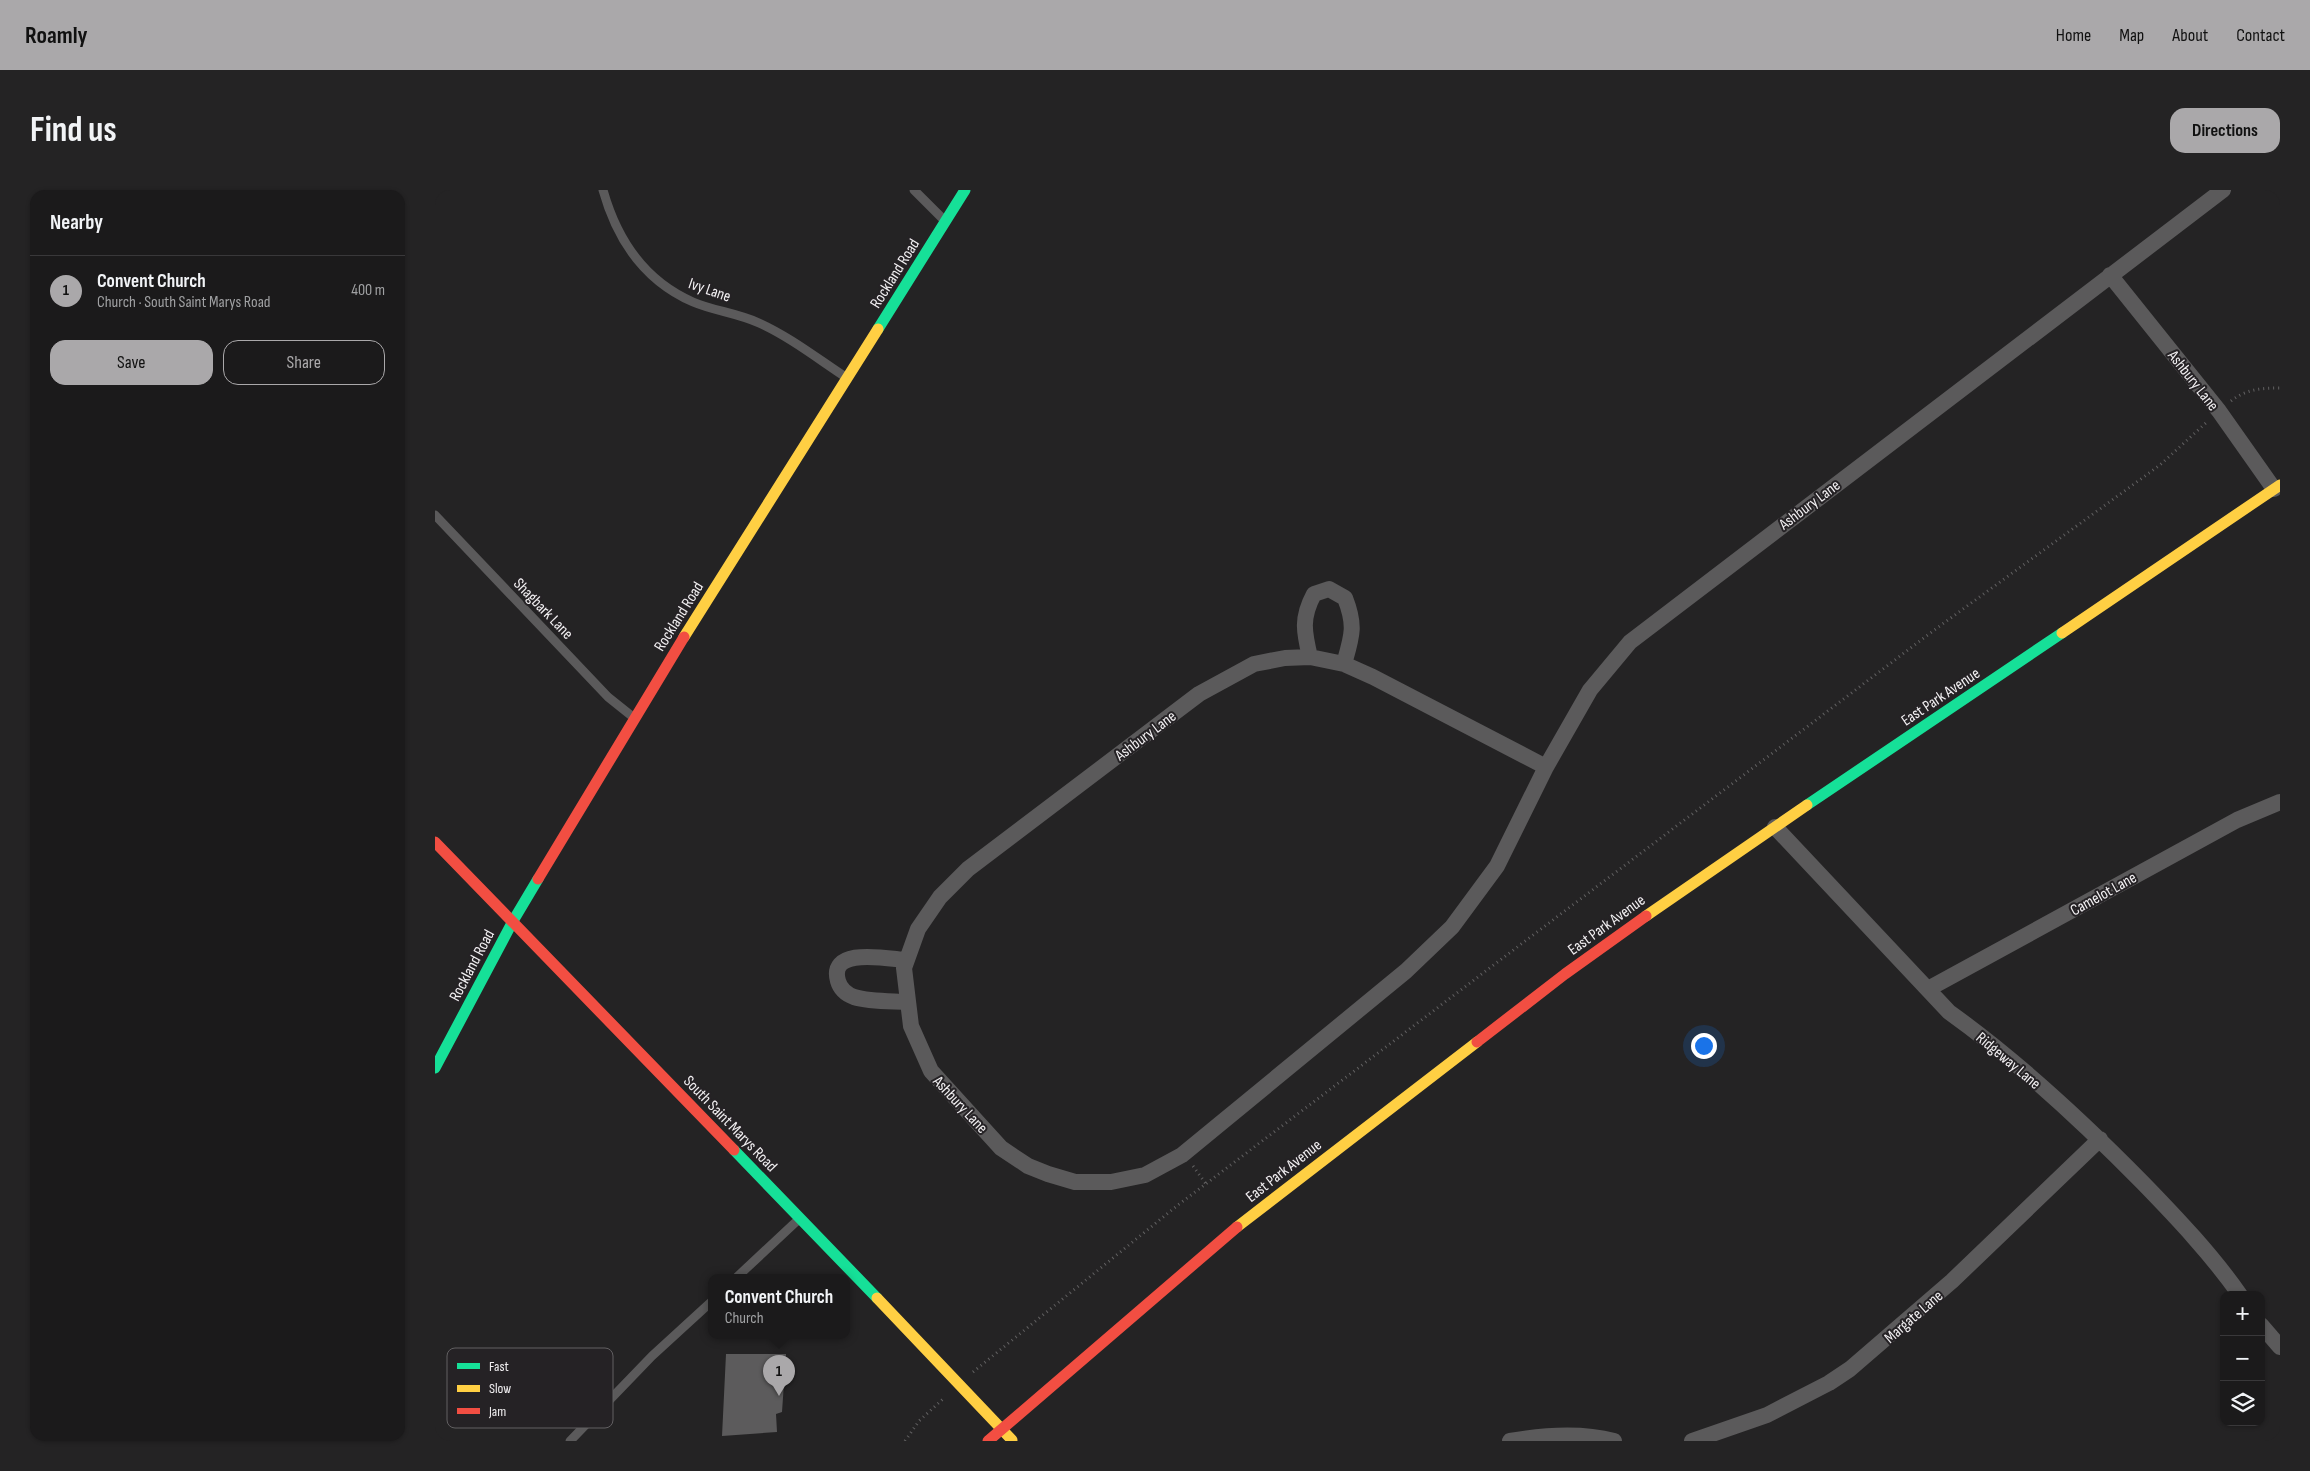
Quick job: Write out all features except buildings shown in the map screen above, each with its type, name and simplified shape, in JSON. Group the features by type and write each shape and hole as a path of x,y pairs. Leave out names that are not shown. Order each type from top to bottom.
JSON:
{"main road":[{"name":"Rockland Road","path":"435,1068 513,921 635,719 965,190"},
{"name":"East Park Avenue","path":"988,1441 1215,1245 1304,1174 1565,974 1691,883 2277,487"},
{"name":"South Saint Marys Road","path":"435,842 800,1218 1012,1441"}],"street":[{"name":"Ashbury Lane","path":"1546,767 1373,677 1344,664 1310,657 1285,658 1254,664 1199,694 968,869 940,897 918,929 903,968 911,1026 931,1072 1001,1148 1028,1166 1075,1182 1111,1182 1145,1175 1183,1155 1406,971 1452,927 1497,866 1546,767 1590,690 1630,642 2223,190"},
{"name":"Ashbury Lane","path":"2110,275 2277,487"},
{"path":"1310,657 1304,632 1306,608 1314,594 1329,589 1345,598 1352,616 1352,636 1344,664"},
{"name":"Camelot Lane","path":"1928,989 2237,820 2280,802"},
{"name":"Ridgeway Lane","path":"1775,827 1949,1012 1981,1035 2100,1140 2173,1215 2237,1291"},
{"path":"906,960 859,956 846,959 838,969 837,977 840,986 853,996 908,1002"},
{"name":"Margate Lane","path":"1692,1441 1767,1415 1829,1383 1850,1369 1952,1281 2100,1140"},
{"path":"2265,1329 2280,1347"},
{"path":"1510,1441 1536,1436 1572,1435 1614,1441"}],"lane":[{"name":"Ivy Lane","path":"603,190 616,227 628,249 650,275 673,292 695,303 736,313 761,324 791,340 847,378"},
{"path":"914,190 946,221"},
{"name":"Shagbark Lane","path":"435,515 608,697 635,719"},
{"path":"740,1274 800,1218"},
{"path":"613,1396 652,1356 708,1305"},
{"path":"570,1441 583,1428"}],"path":[{"path":"984,1363 1206,1184 1933,631 2160,465 2241,393 2260,388 2280,388"},
{"path":"1183,1155 1206,1184"},
{"path":"905,1441 919,1421 931,1410"}],"traffic: fast":[{"path":"878,329 965,190"},
{"path":"1807,805 2062,633"},
{"path":"435,1068 513,921 538,879"},
{"path":"734,1150 877,1298"}],"traffic: slow":[{"path":"684,637 878,329"},
{"path":"2062,633 2280,485"},
{"path":"1646,916 1807,805"},
{"path":"1237,1227 1477,1042"},
{"path":"877,1298 1012,1440"}],"traffic: jam":[{"path":"538,879 684,637"},
{"path":"435,842 734,1150"},
{"path":"1477,1042 1565,974 1646,916"},
{"path":"988,1441 1237,1227"}],"place":[{"name":"Convent Church","path":"779,1396"}]}
